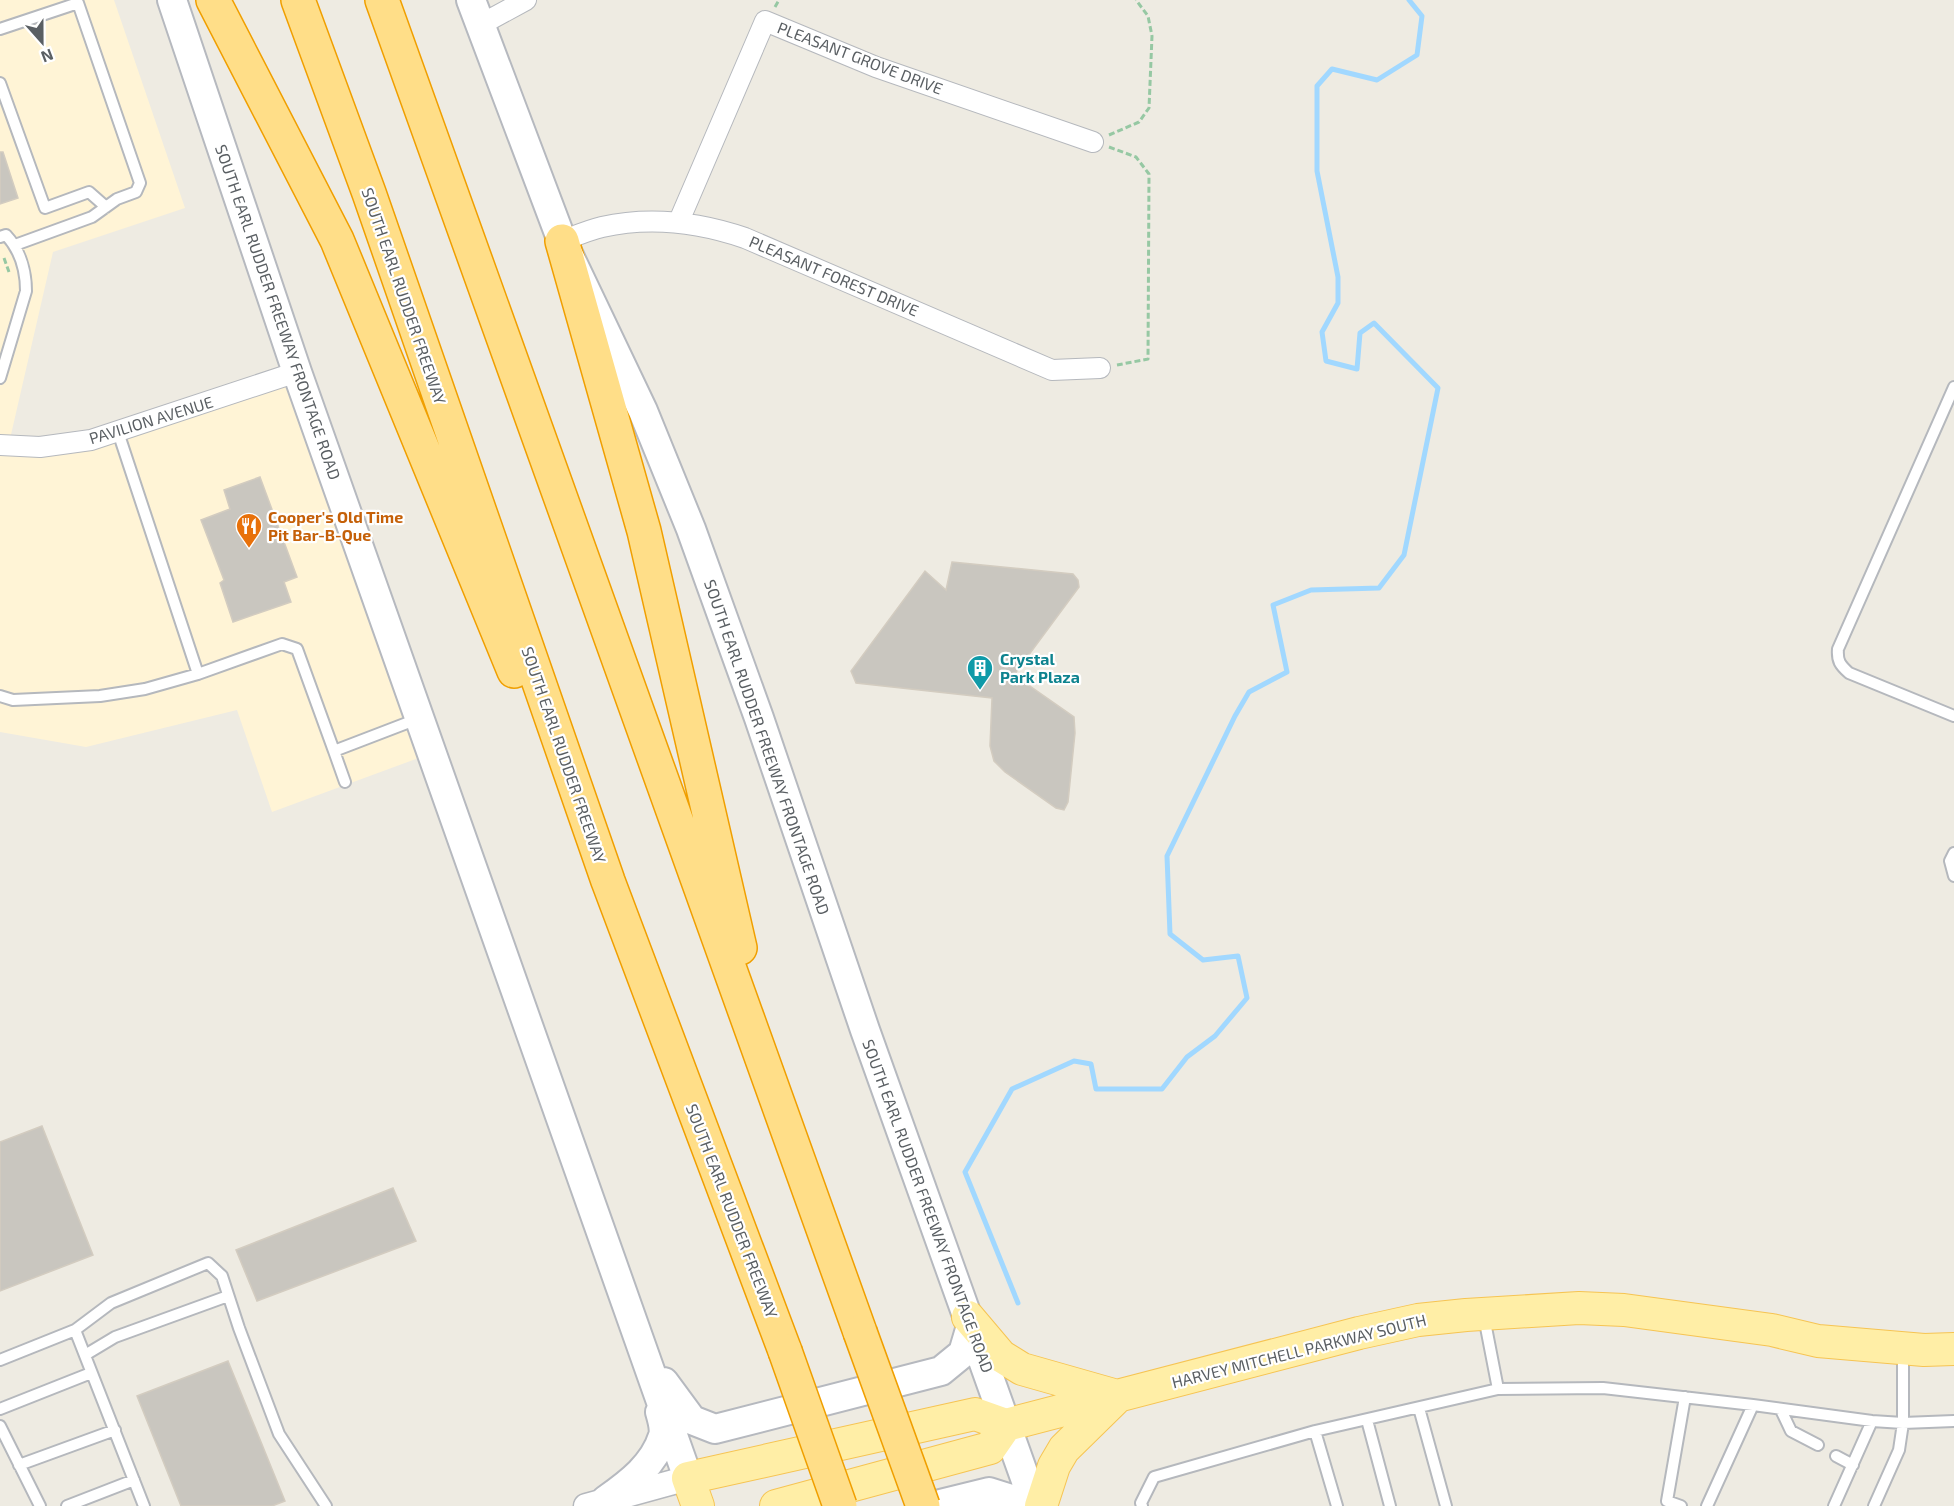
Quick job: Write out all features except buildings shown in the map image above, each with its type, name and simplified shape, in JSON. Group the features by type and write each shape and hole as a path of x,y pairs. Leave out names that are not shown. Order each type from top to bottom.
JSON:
{"highway":[{"path":"213,0 338,240 574,820 608,881"},
{"name":"SOUTH EARL RUDDER FREEWAY","path":"298,0 369,193 608,881 785,1351 840,1506"},
{"path":"382,0 923,1506"},
{"path":"562,241 644,531 772,1087"}],"main road":[{"name":"SOUTH EARL RUDDER FREEWAY FRONTAGE ROAD","path":"172,0 297,372 693,1492"},
{"name":"SOUTH EARL RUDDER FREEWAY FRONTAGE ROAD","path":"475,13 562,241 643,411 691,529 759,717 865,1030 1035,1506"},
{"name":"HARVEY MITCHELL PARKWAY SOUTH","path":"1006,1425 1418,1320 1484,1314 1579,1308 1624,1310 1772,1330 1818,1341 1924,1350 1954,1349"},
{"path":"648,1361 692,1420 715,1429 941,1371 963,1353 969,1322"},
{"path":"969,1322 1001,1356 1022,1369 1118,1396 1064,1449 1054,1466 1041,1506"},
{"path":"596,1503 634,1480 648,1463 664,1434 657,1389"},
{"path":"693,1492 975,1414 1006,1425 990,1448 776,1506"},
{"path":"932,1506 989,1492 1014,1500 1020,1506"}],"street":[{"path":"475,13 526,0"},
{"name":"PLEASANT GROVE DRIVE","path":"679,222 765,21 876,68 1093,142"},
{"name":"PLEASANT FOREST DRIVE","path":"562,241 600,227 628,222 679,222 714,227 745,238 1052,370 1100,368"},
{"name":"PAVILION AVENUE","path":"0,445 40,447 91,440 297,372"},
{"path":"596,1503 693,1492"}],"lane":[{"path":"0,29 78,3 140,183 136,192 117,199 92,217 15,245"},
{"path":"0,83 45,208 89,192 106,207"},
{"path":"0,237 6,234 15,245 24,272 26,291 0,378"},
{"path":"1954,387 1838,649 1837,658 1841,666 1849,673 1954,716"},
{"path":"118,432 198,674"},
{"path":"0,696 13,700 100,696 146,689 198,674 282,644 297,649 345,782"},
{"path":"334,751 420,718"},
{"path":"1954,853 1950,861 1954,876"},
{"path":"0,1360 75,1330 111,1303 208,1263 222,1276 279,1434 326,1506"},
{"path":"85,1355 115,1337 228,1296"},
{"path":"1484,1314 1498,1389"},
{"path":"75,1330 144,1506"},
{"path":"1874,1506 1899,1450 1903,1423 1903,1348"},
{"path":"0,1410 91,1373"},
{"path":"1142,1506 1141,1503 1154,1477 1316,1431 1498,1389 1603,1388 1872,1421 1903,1423 1954,1421"},
{"path":"1681,1506 1666,1504 1685,1397"},
{"path":"1707,1506 1754,1405"},
{"path":"1419,1407 1446,1506"},
{"path":"1781,1410 1791,1431 1818,1445"},
{"path":"1366,1419 1390,1506"},
{"path":"1834,1506 1872,1421"},
{"path":"0,1426 40,1506"},
{"path":"19,1465 115,1430"},
{"path":"1316,1431 1337,1506"},
{"path":"1836,1456 1853,1465"},
{"path":"67,1506 134,1480"}],"path":[{"path":"1093,142 1139,122 1149,108 1152,36 1148,16 1136,0"},
{"path":"1093,142 1136,157 1149,174 1148,359 1100,368"},
{"path":"0,248 12,281"}],"shaded area":[{"path":"0,0 114,0 185,208 53,252 10,439 0,437"},
{"path":"294,379 424,756 272,812 237,710 86,747 0,732 0,453"}],"waterway":[{"path":"1018,1303 965,1172 1012,1089 1074,1061 1091,1064 1096,1089 1162,1089 1187,1057 1215,1036 1247,998 1238,956 1203,960 1170,934 1167,856 1249,692 1287,672 1273,605 1311,590 1379,588 1404,555 1438,388 1374,323 1360,333 1357,369 1326,361 1322,332 1338,303 1338,277 1317,171 1317,86 1332,69 1377,80 1417,55 1422,16 1409,0"}],"place":[{"name":"Cooper's Old Time Pit Bar-B-Que","path":"249,549"},
{"name":"Crystal Park Plaza","path":"980,691"}]}
